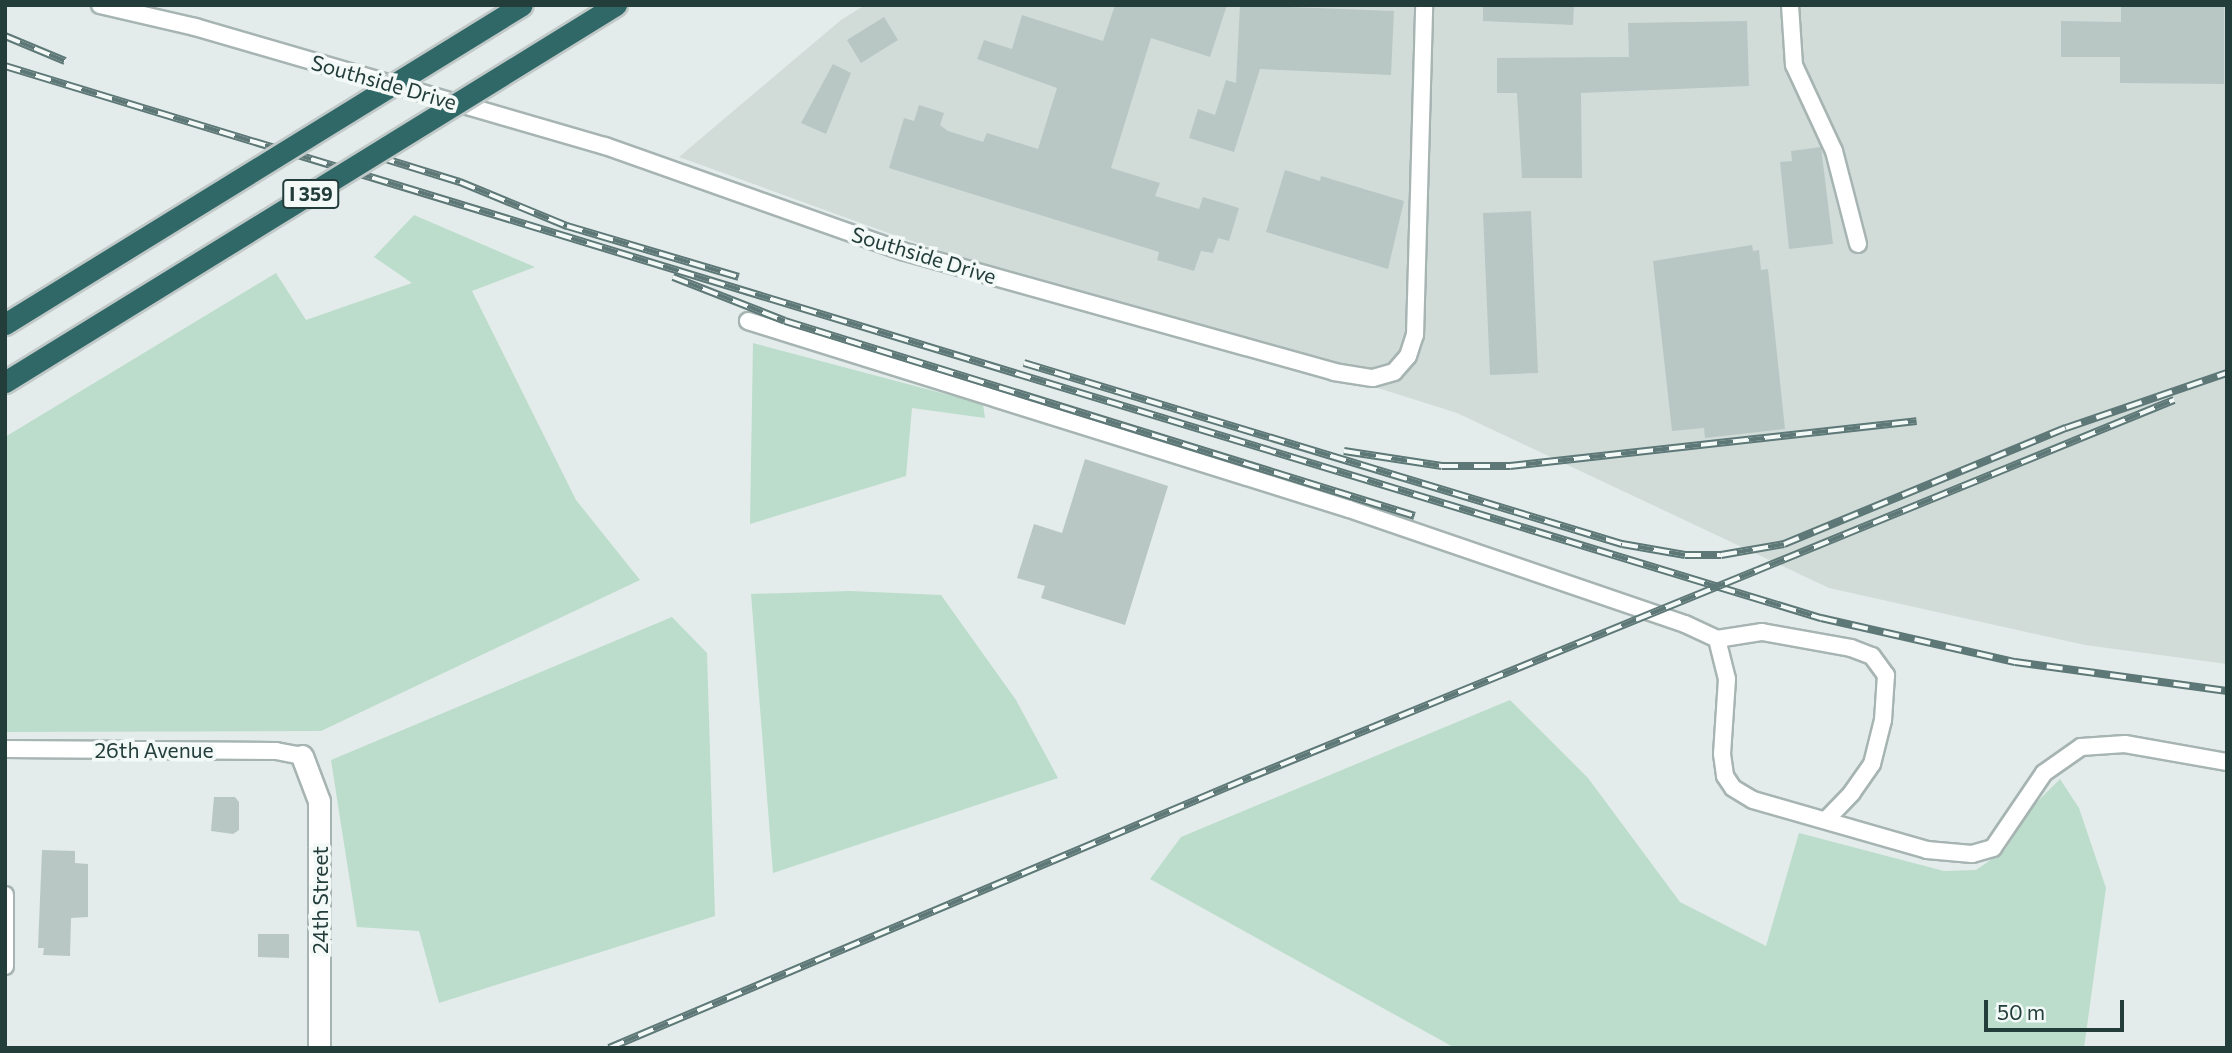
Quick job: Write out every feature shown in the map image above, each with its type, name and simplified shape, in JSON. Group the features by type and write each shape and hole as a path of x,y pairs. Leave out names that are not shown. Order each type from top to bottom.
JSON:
{"highway":[{"name":"I 359","path":"5,324 522,5"},
{"name":"I 359","path":"5,383 616,5"}],"street":[{"name":"Southside Drive","path":"100,5 195,27 605,146 902,251 1334,372 1373,378 1394,372 1408,356 1415,335 1424,5"},
{"path":"1790,5 1794,65 1834,151 1858,244"},
{"path":"748,321 1389,522 1658,612 1717,639 1762,632 1851,648 1872,656 1886,675 1883,720 1872,764 1852,793 1826,820"},
{"path":"1717,639 1727,679 1722,754 1725,776 1733,788 1754,800 1927,850 1972,854 1993,848 2044,773 2081,747 2125,744 2227,762"},
{"name":"26th Avenue","path":"5,749 276,751 302,756"},
{"name":"24th Street","path":"302,756 319,801 319,1048"},
{"path":"5,895 5,966"}],"shaded area":[{"path":"865,5 2227,5 2227,664 2085,645 1829,588 1457,413 902,238 679,157 841,20"}],"green space":[{"path":"414,215 535,267 472,291 576,500 640,580 321,731 5,732 5,437 276,273 306,320 412,283 374,257"},
{"path":"753,343 983,404 985,418 912,408 906,476 750,524"},
{"path":"850,591 941,595 1016,700 1058,778 773,873 751,594"},
{"path":"672,617 707,653 715,916 439,1003 419,931 357,927 331,760"},
{"path":"1510,700 1588,778 1680,902 1766,946 1799,833 1944,871 1976,870 2005,850 2032,807 2060,779 2079,808 2106,888 2084,1048 1455,1048 1150,879 1181,837"}],"building":[{"path":"1115,5 1227,5 1210,57 1151,38 1111,168 1160,183 1155,196 1199,209 1203,197 1239,208 1229,241 1218,238 1213,253 1201,251 1194,271 1157,260 1159,252 889,168 904,118 914,121 919,105 944,113 940,125 948,131 983,142 987,133 1038,149 1057,88 977,59 984,40 1012,49 1022,15 1103,41"},
{"path":"1240,5 1394,11 1391,75 1260,69 1234,152 1189,138 1198,109 1215,115 1226,80 1236,83"},
{"path":"1483,5 1574,5 1573,25 1483,21"},
{"path":"2121,5 2224,5 2224,84 2120,83 2120,57 2061,57 2061,21 2121,22"},
{"path":"884,17 898,40 861,63 847,40"},
{"path":"1747,21 1749,86 1581,93 1582,178 1522,178 1517,93 1497,93 1497,58 1629,57 1628,23"},
{"path":"833,64 851,73 826,134 801,123"},
{"path":"1821,147 1833,244 1789,249 1780,162 1792,161 1791,151"},
{"path":"1285,170 1320,181 1321,176 1404,201 1388,269 1266,232"},
{"path":"1531,211 1538,373 1490,375 1483,213"},
{"path":"1752,245 1753,251 1759,250 1761,270 1768,269 1785,429 1705,438 1704,428 1672,431 1653,261"},
{"path":"1085,459 1168,486 1125,625 1041,598 1045,586 1017,578 1034,524 1062,533"},
{"path":"214,797 235,797 239,802 239,830 233,834 211,831"},
{"path":"42,850 75,851 75,863 88,864 88,917 71,918 70,956 43,955 44,948 38,948"},
{"path":"258,934 289,934 289,958 258,957"}],"railway":[{"path":"5,36 65,61"},
{"path":"5,66 1821,618 2015,662 2227,691"},
{"path":"379,157 460,182 567,226 739,277"},
{"path":"673,277 785,321 1415,516"},
{"path":"1024,363 1622,544 1685,555 1721,555 1784,544 2066,428 2227,373"},
{"path":"609,1048 1251,777 2174,400"},
{"path":"1344,451 1442,466 1510,466 1917,421"}]}
